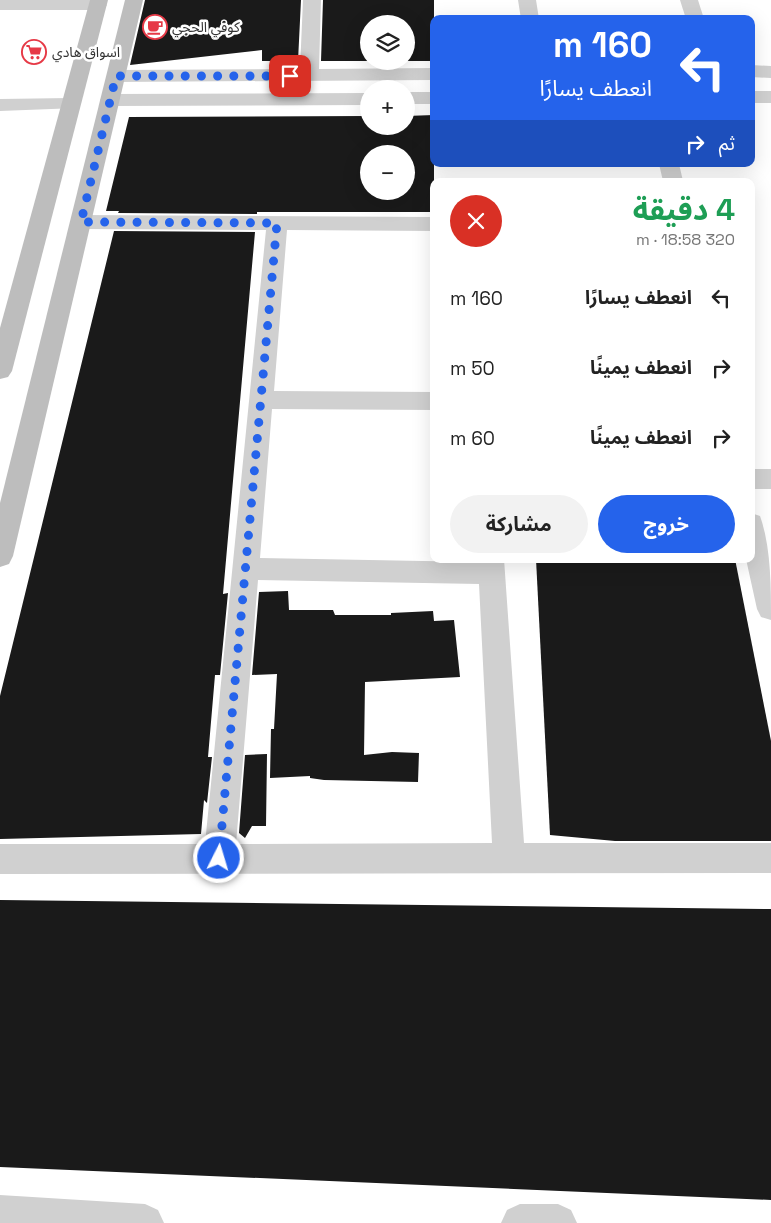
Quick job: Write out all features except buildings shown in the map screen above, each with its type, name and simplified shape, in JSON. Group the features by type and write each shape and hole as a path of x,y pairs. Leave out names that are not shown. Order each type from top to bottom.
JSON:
{"street":[{"path":"0,556 134,0"},
{"path":"309,75 312,0"},
{"path":"527,0 529,15"},
{"path":"689,0 694,15"},
{"path":"0,5 98,3 0,371"},
{"path":"755,72 771,72"},
{"path":"116,76 430,74"},
{"path":"755,97 771,97"},
{"path":"415,98 430,98"},
{"path":"110,100 360,99"},
{"path":"0,105 70,104"},
{"path":"81,222 430,224"},
{"path":"219,858 277,223"},
{"path":"261,400 430,401"},
{"path":"755,479 771,479"},
{"path":"755,540 771,609"},
{"path":"245,569 492,566 508,858"},
{"path":"0,859 771,858"},
{"path":"0,1214 145,1223"},
{"path":"520,1223 558,1223"}],"place":[{"name":"كوفي الحجي","path":"155,27"},
{"name":"اسواق هادي","path":"34,52"}],"route":[{"path":"219,858 277,223 81,222 116,76 290,76"}]}
